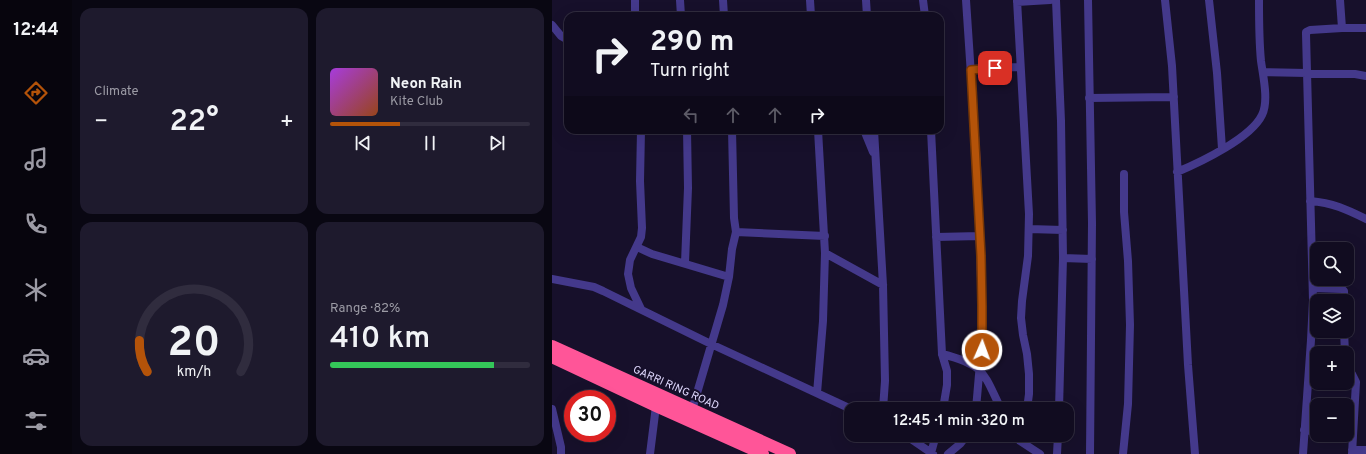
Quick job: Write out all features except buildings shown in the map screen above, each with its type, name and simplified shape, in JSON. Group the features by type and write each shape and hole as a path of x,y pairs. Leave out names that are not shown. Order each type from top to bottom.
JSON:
{"highway":[{"name":"GARRI RING ROAD","path":"552,346 790,454"},
{"path":"552,357 763,454"}],"street":[{"path":"634,0 636,12"},
{"path":"680,0 681,12"},
{"path":"723,0 724,12"},
{"path":"810,0 811,12"},
{"path":"866,0 867,12"},
{"path":"923,0 924,12"},
{"path":"966,0 980,236 982,347 977,402"},
{"path":"1028,402 1029,374 1021,318 1028,256 1029,194 1017,1 1050,0"},
{"path":"1056,0 1061,120 1063,230 1059,402"},
{"path":"1088,0 1092,259 1090,454"},
{"path":"1165,0 1172,66 1188,365 1195,454"},
{"path":"1209,0 1217,73 1222,149"},
{"path":"1178,172 1201,162 1244,136 1256,124 1263,114 1265,97 1258,0"},
{"path":"1340,0 1342,28"},
{"path":"552,25 564,38"},
{"path":"1303,454 1313,288 1306,32 1342,28 1366,28"},
{"path":"971,70 1020,68"},
{"path":"1263,72 1355,74 1366,76"},
{"path":"1089,98 1174,97"},
{"path":"641,134 640,181 642,228 641,237 630,260 628,274 632,292 641,310"},
{"path":"685,263 688,188 687,134"},
{"path":"692,410 724,305 730,277 732,249 736,232 734,218 732,134"},
{"path":"817,393 823,321 825,253 818,134"},
{"path":"866,134 876,159"},
{"path":"874,134 878,173 879,237 883,285 885,381 884,402"},
{"path":"931,134 942,354 947,371 947,385 944,402"},
{"path":"1123,454 1128,404 1130,326 1129,276 1124,212 1124,174"},
{"path":"1310,201 1333,204 1350,210 1366,219"},
{"path":"1029,229 1063,230"},
{"path":"736,232 825,236"},
{"path":"936,237 980,236"},
{"path":"637,247 652,254 730,277"},
{"path":"825,253 883,285"},
{"path":"1063,258 1092,259"},
{"path":"552,279 594,287 711,344 844,406"},
{"path":"1313,288 1342,289 1344,294"},
{"path":"942,354 962,359 979,369 986,379 998,402"},
{"path":"1354,378 1356,382 1354,399"},
{"path":"650,454 656,406"},
{"path":"552,409 561,447 561,454"},
{"path":"1304,430 1310,430"},
{"path":"914,442 932,453 934,442"},
{"path":"948,454 962,442"},
{"path":"1025,442 1040,454"},
{"path":"1057,454 1058,442"},
{"path":"1351,442 1352,452 1366,450"}],"route":[{"path":"982,350 981,256 971,70 995,68"}]}
